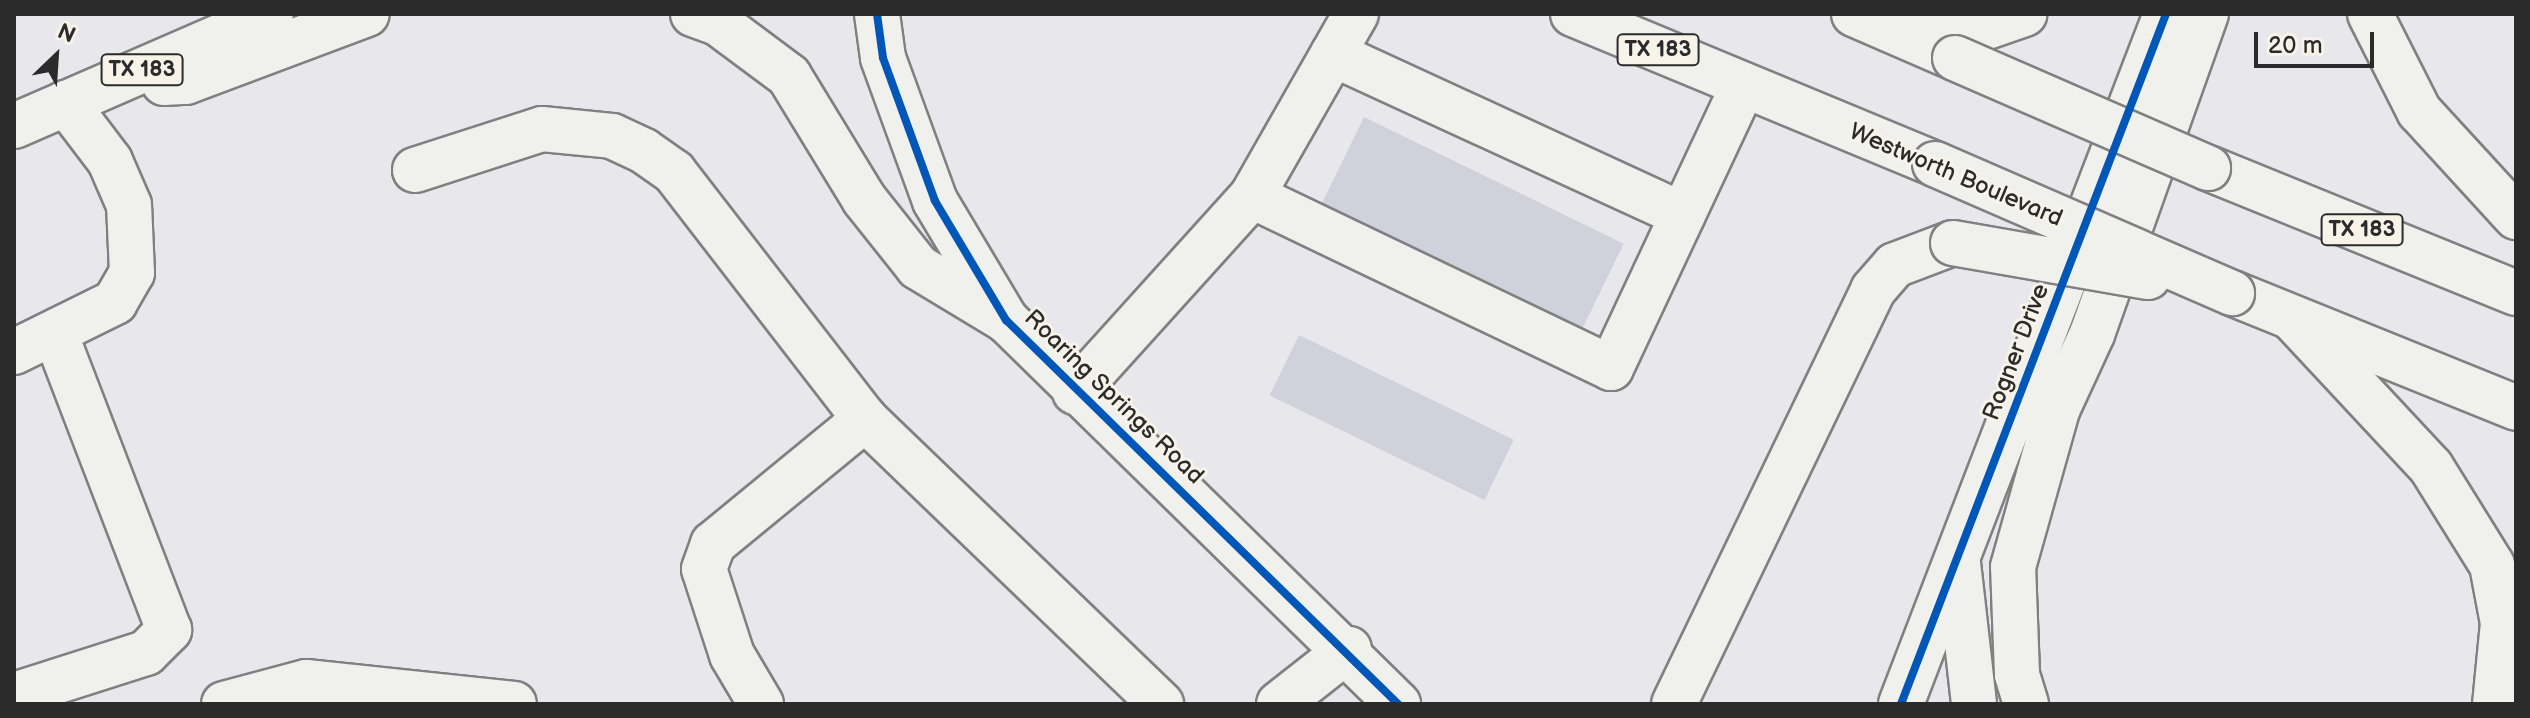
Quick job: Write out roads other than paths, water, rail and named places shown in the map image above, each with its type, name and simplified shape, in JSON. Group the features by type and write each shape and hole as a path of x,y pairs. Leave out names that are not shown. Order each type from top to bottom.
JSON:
{"main road":[{"name":"TX 183","path":"14,126 271,14"},
{"path":"110,84 186,82 367,14"},
{"path":"693,14 718,23 789,76 864,199 918,267 1006,320"},
{"name":"Roaring Springs Road","path":"877,14 883,58 935,201 1006,320 1075,392 1349,649 1398,704"},
{"path":"1075,392 1252,196 1356,14"},
{"name":"Westworth Boulevard","path":"1573,14 1935,164 2293,319 2516,408"},
{"name":"TX 183","path":"1854,14 2208,168 2516,293"},
{"path":"1927,14 1981,29 2024,14"},
{"name":"Rogner Drive","path":"1901,704 1958,563 2166,14"},
{"path":"2026,704 2017,674 2013,567 2057,410 2092,334 2206,14"},
{"path":"2370,14 2419,111 2516,217"},
{"path":"1333,54 1683,215"},
{"path":"1252,196 1611,368 1743,86"},
{"path":"14,352 56,336 115,302 132,273 135,244 129,205 110,161 66,103"},
{"path":"415,170 542,129 612,136 644,151 674,172 865,419 1161,704"},
{"path":"1674,704 1873,290 1895,265 1953,243 2232,293"},
{"path":"2293,319 2431,467 2492,565 2503,623 2502,683 2495,704"},
{"path":"14,695 146,653 169,630 56,336"},
{"path":"761,704 732,655 704,569 713,544 865,419"},
{"path":"1958,563 1974,704"},
{"path":"1279,704 1349,649"},
{"path":"224,704 306,682 514,704"}]}
